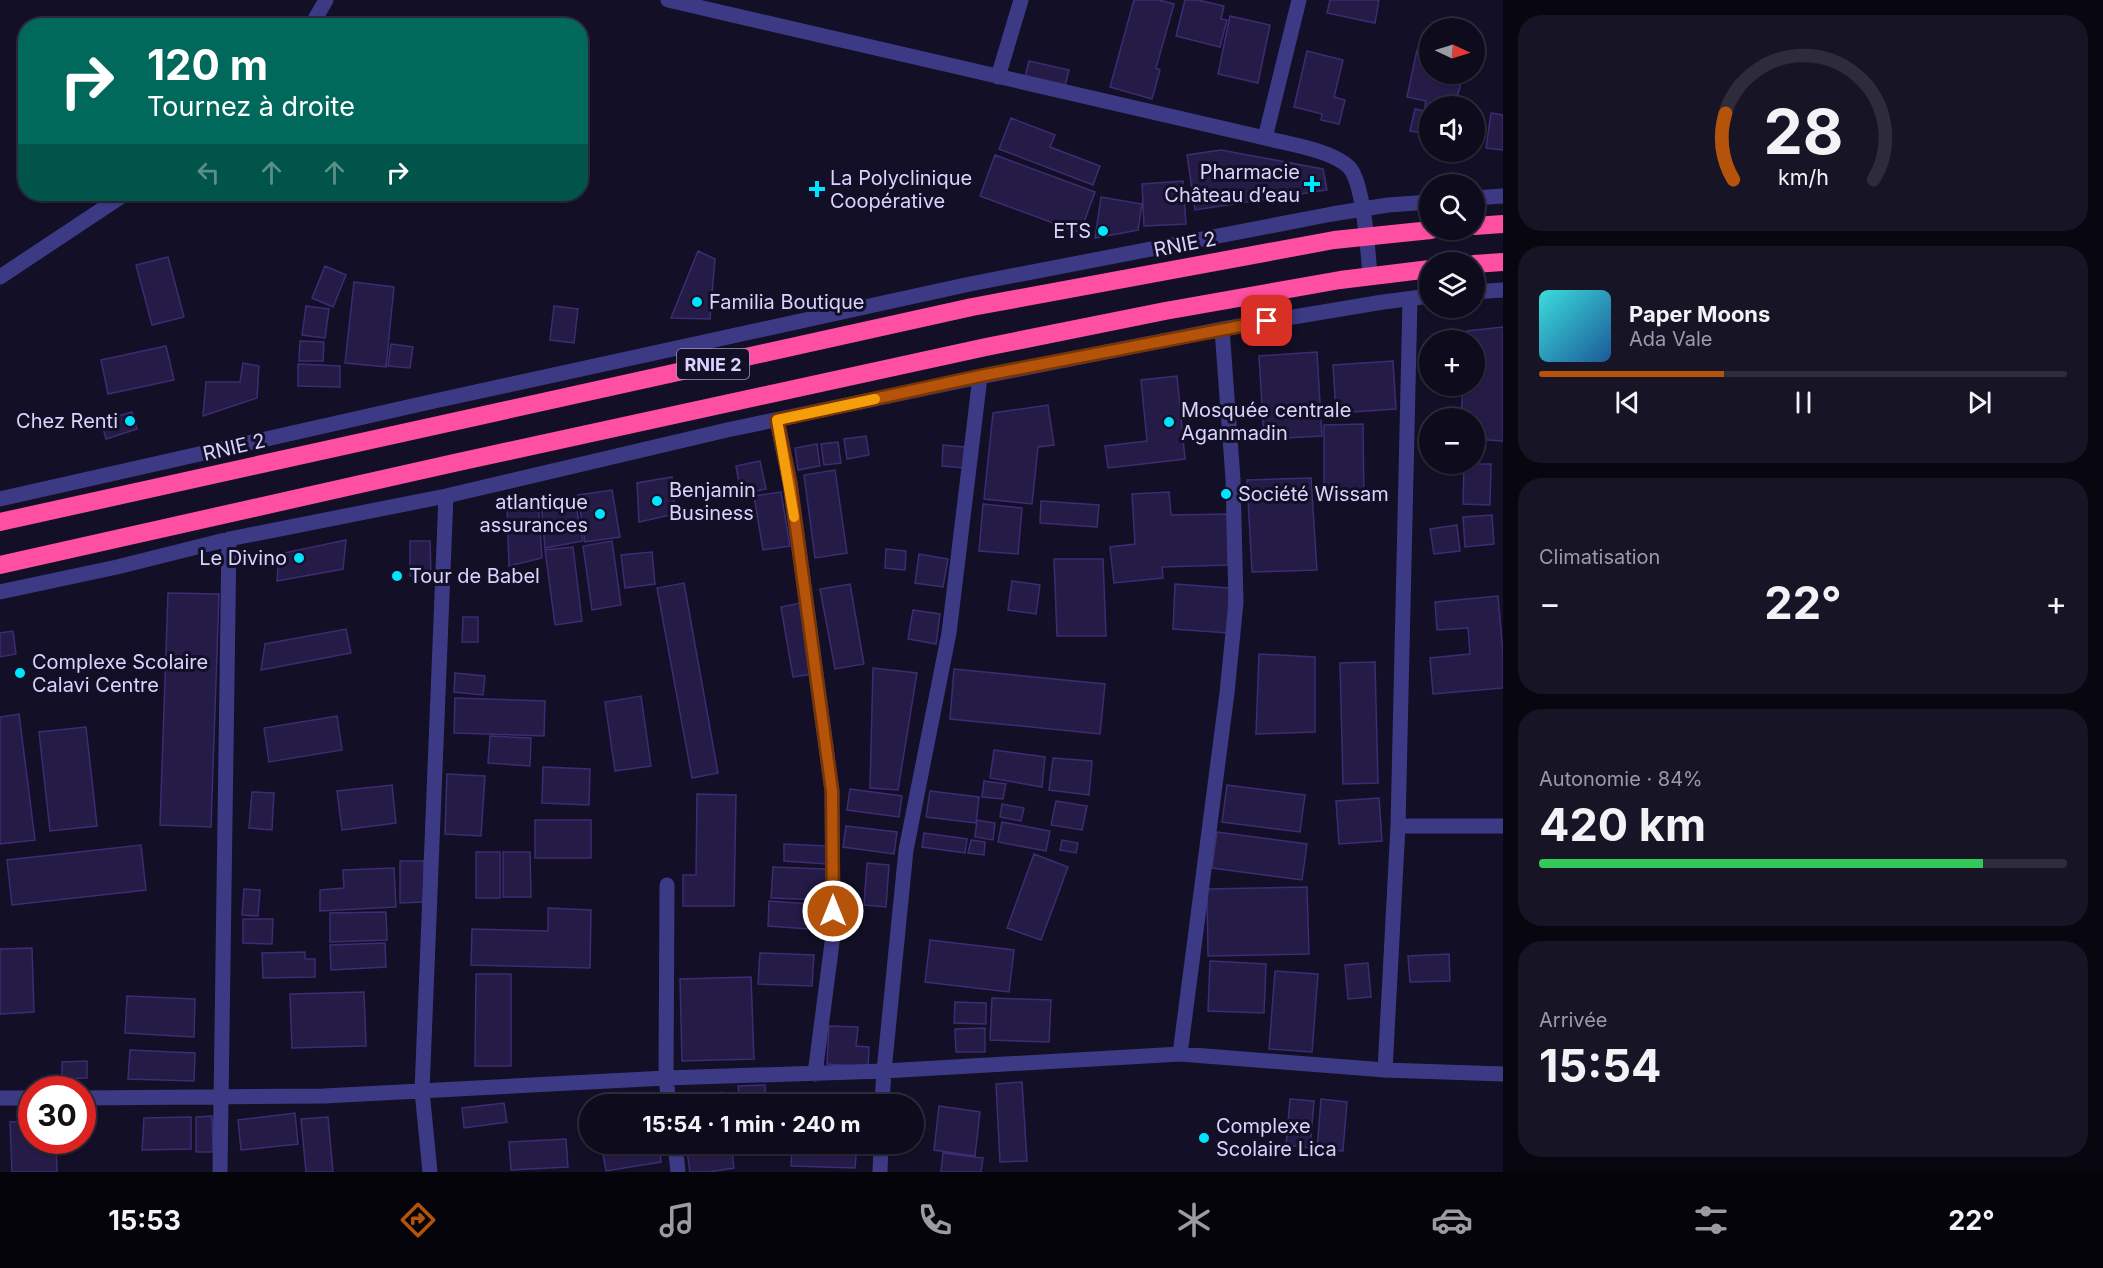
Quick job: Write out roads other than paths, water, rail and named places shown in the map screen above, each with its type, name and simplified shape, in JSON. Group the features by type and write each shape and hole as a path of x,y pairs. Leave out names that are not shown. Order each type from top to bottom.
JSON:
{"highway":[{"path":"1485,225 1503,224"},
{"name":"RNIE 2","path":"0,522 972,307 1323,242 1419,231"},
{"path":"1485,263 1503,262"},
{"name":"RNIE 2","path":"0,566 986,346 1165,311 1370,276 1419,270"}],"street":[{"path":"316,18 326,0"},
{"path":"668,0 1265,138 1335,158 1349,168 1358,183 1370,276"},
{"path":"998,77 1021,0"},
{"path":"1265,138 1299,0"},
{"path":"1485,197 1503,196"},
{"path":"0,277 114,201"},
{"path":"0,499 970,284 1362,209 1419,203"},
{"path":"1485,291 1503,290"},
{"path":"1385,1070 1398,826 1410,298"},
{"path":"0,592 117,567 229,539 446,496 980,376 1222,328 1419,298"},
{"path":"1180,1054 1213,810 1236,602 1233,479 1222,328"},
{"path":"883,1094 906,850 949,633 980,376"},
{"path":"777,420 790,483 832,791 833,935 815,1074"},
{"path":"430,1172 422,1091 446,496"},
{"path":"220,1172 229,539"},
{"path":"1398,826 1503,826"},
{"path":"667,885 668,1094"},
{"path":"96,1098 324,1096 666,1078 884,1071 1180,1054 1385,1070 1503,1074"},
{"path":"0,1098 18,1098"},
{"path":"676,1154 678,1172"},
{"path":"880,1172 881,1154"}],"place":[{"name":"Pharmacie Château d’eau","path":"1312,184"},
{"name":"La Polyclinique Coopérative","path":"817,189"},
{"name":"ETS","path":"1103,231"},
{"name":"Familia Boutique","path":"697,302"},
{"name":"Chez Renti","path":"130,421"},
{"name":"Mosquée centrale Aganmadin","path":"1169,422"},
{"name":"Société Wissam","path":"1226,494"},
{"name":"Benjamin Business","path":"657,501"},
{"name":"atlantique assurances","path":"600,514"},
{"name":"Le Divino","path":"299,558"},
{"name":"Tour de Babel","path":"397,576"},
{"name":"Complexe Scolaire Calavi Centre","path":"20,673"},
{"name":"Complexe Scolaire Lica","path":"1204,1138"}]}
